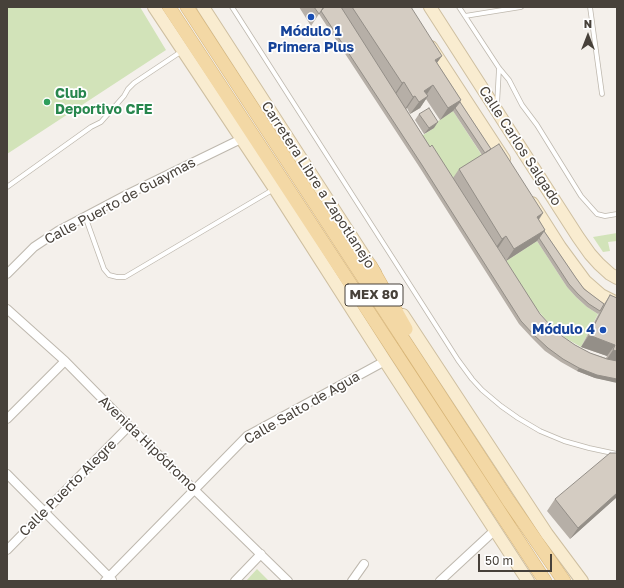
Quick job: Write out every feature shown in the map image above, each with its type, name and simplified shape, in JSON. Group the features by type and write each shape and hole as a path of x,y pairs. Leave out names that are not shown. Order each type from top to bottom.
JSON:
{"main road":[{"path":"154,7 528,581"},
{"name":"Carretera Libre a Zapotlanejo","path":"169,7 545,581"},
{"name":"Carretera Libre a Zapotlanejo","path":"187,7 512,506 564,581"},
{"name":"Carretera Libre a Zapotlanejo","path":"203,7 547,534 582,581"},
{"name":"Calle Carlos Salgado","path":"430,7 590,254 604,270 617,278"},
{"path":"423,34 509,167"},
{"path":"526,194 560,247 585,281 601,295 617,303"},
{"path":"370,265 404,325 440,395"}],"street":[{"name":"Calle Puerto de Guaymas","path":"7,274 34,247 58,231 128,194 241,139"},
{"name":"Avenida Hipódromo","path":"7,309 64,361 288,581"},
{"path":"7,419 64,361"},
{"name":"Calle Salto de Agua","path":"110,580 247,436 385,361"},
{"name":"Calle Puerto Alegre","path":"7,550 129,426"},
{"path":"7,474 110,580"},
{"path":"440,581 495,530"},
{"path":"235,581 261,554"},
{"path":"352,581 364,564"}],"lane":[{"path":"232,7 458,360 472,379 482,390 501,406 540,431 564,441 617,454"},
{"path":"459,7 499,68 509,80 522,105 537,125 581,196 597,214 605,216 617,214"},
{"path":"465,16 517,7"},
{"path":"590,7 602,94"},
{"path":"7,187 91,127 101,122 124,96 128,88 182,51"},
{"path":"497,110 499,68"},
{"path":"85,216 104,269 109,275 125,277 274,189"}],"green space":[{"name":"Club Deportivo CFE","path":"7,7 140,7 166,50 7,154"},
{"path":"453,111 485,160 450,181 420,137 434,128 432,125"},
{"path":"617,233 617,241 608,242 610,251 603,252 593,237"},
{"path":"537,241 567,287 587,307 598,314 581,347 567,339 550,325 531,302 506,261"},
{"path":"257,569 269,581 246,581"}],"building":[{"path":"314,7 324,7 319,14"},
{"path":"324,7 341,7 430,147 432,145 540,314 562,336 575,345 590,353 617,361 617,379 597,375 579,368 563,359 548,348 521,321 422,165 321,11"},
{"path":"352,7 411,7 442,56 435,60 461,100 448,108 433,85 424,91 428,96 419,102 415,96 413,97 404,82 402,83"},
{"path":"460,102 491,149 485,153 455,108"},
{"path":"429,108 438,122 429,128 419,114"},
{"path":"499,144 543,213 537,217 545,230 514,249 506,236 502,239 459,169"},
{"path":"544,231 584,289 604,304 600,311 589,304 569,284 539,238"},
{"path":"610,295 617,298 617,351 613,350 615,345 589,335"},
{"path":"610,453 617,453 617,493 578,528 555,499"}],"place":[{"name":"Módulo 1 Primera Plus","path":"311,17"},
{"name":"Club Deportivo CFE","path":"47,102"},
{"name":"Módulo 4","path":"603,330"}]}
